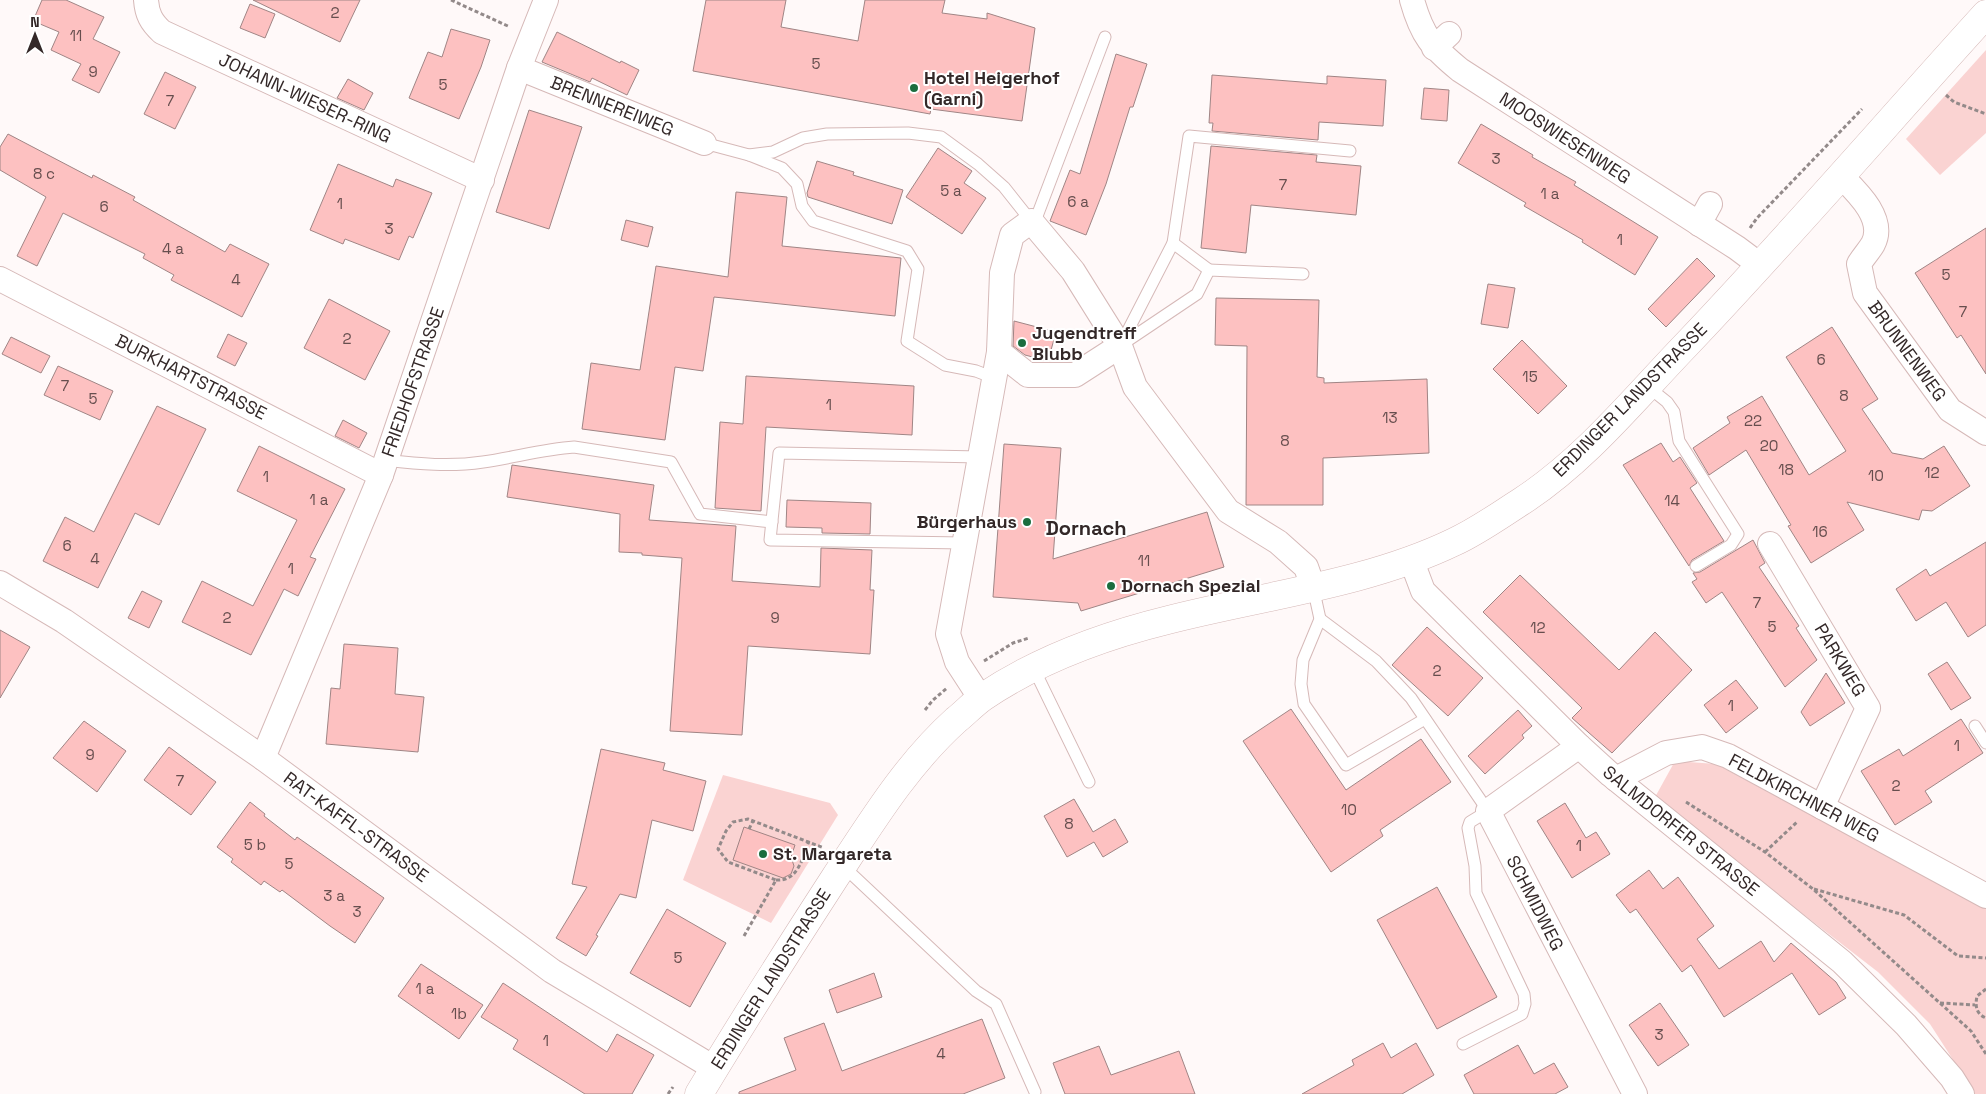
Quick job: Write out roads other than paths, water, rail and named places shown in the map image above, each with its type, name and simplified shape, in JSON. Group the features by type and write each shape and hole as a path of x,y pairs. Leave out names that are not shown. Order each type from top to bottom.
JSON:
{"street":[{"name":"JOHANN-WIESER-RING","path":"146,0 147,12 153,24 162,32 482,180"},
{"name":"FRIEDHOFSTRASSE","path":"263,758 384,468 530,36 546,0"},
{"name":"MOOSWIESENWEG","path":"1412,0 1418,20 1441,41 1460,70 1704,214 1761,266"},
{"name":"ERDINGER LANDSTRASSE","path":"699,1094 772,974 903,777 940,735 981,699 1068,652 1112,636 1167,620 1373,572 1411,559 1465,536 1525,499 1568,468 1647,386 1761,266 1986,14"},
{"name":"BRENNEREIWEG","path":"519,68 704,143"},
{"name":"BRUNNENWEG","path":"1841,176 1863,198 1876,223 1874,242 1859,264 1865,293 1950,410 1986,433"},
{"path":"981,699 957,662 948,634 999,352 1002,273 1012,236 1032,222 1073,271 1120,346 1135,387 1228,511 1278,542 1306,567 1313,586"},
{"name":"BURKHARTSTRASSE","path":"0,279 384,468"},
{"path":"999,352 1028,374 1075,374 1120,346"},
{"name":"PARKWEG","path":"1770,544 1868,708 1819,805"},
{"name":"SALMDORFER STRASSE","path":"1411,559 1423,591 1579,746 1616,779 1842,962 1906,1025 1952,1078 1962,1094"},
{"name":"RAT-KAFFL-STRASSE","path":"0,583 64,621 263,758 552,971 714,1068"},
{"path":"1488,811 1579,746"},
{"name":"FELDKIRCHNER WEG","path":"1616,779 1666,753 1702,747 1728,756 1986,896"},
{"name":"SCHMIDWEG","path":"1488,811 1635,1094"}],"lane":[{"path":"749,155 773,152 803,138 827,134 908,133 941,137 978,164 1004,187 1032,222 1105,37"},
{"path":"1120,346 1173,243 1189,136 1350,151"},
{"path":"704,143 749,155 782,168 797,184 802,206 813,221 907,251 918,269 907,341 945,365 976,371 994,378"},
{"path":"1173,243 1209,270 1303,274"},
{"path":"1120,346 1197,294 1209,270"},
{"path":"1647,386 1667,402 1674,412 1679,441 1738,534 1731,545 1696,566"},
{"path":"384,468 458,465 574,447 671,462 700,514 772,522"},
{"path":"964,544 770,540 779,453 980,457"},
{"path":"1313,586 1320,619 1303,660 1301,684 1304,704 1346,765 1426,719"},
{"path":"1320,619 1376,661 1411,698 1488,811 1470,822 1468,828 1475,866 1476,893 1524,994 1524,1004 1522,1014 1463,1044"},
{"path":"1034,669 1090,782"},
{"path":"1975,726 1986,743"},
{"path":"843,866 976,991 996,1004 1035,1092"}],"place":[{"name":"Hotel Heigerhof (Garni)","path":"914,88"},
{"name":"Jugendtreff Blubb","path":"1022,343"},
{"name":"Bürgerhaus","path":"1027,522"},
{"name":"Dornach Spezial","path":"1111,586"},
{"name":"St. Margareta","path":"763,854"}],"district":[{"name":"Dornach","path":"1086,528"}]}
